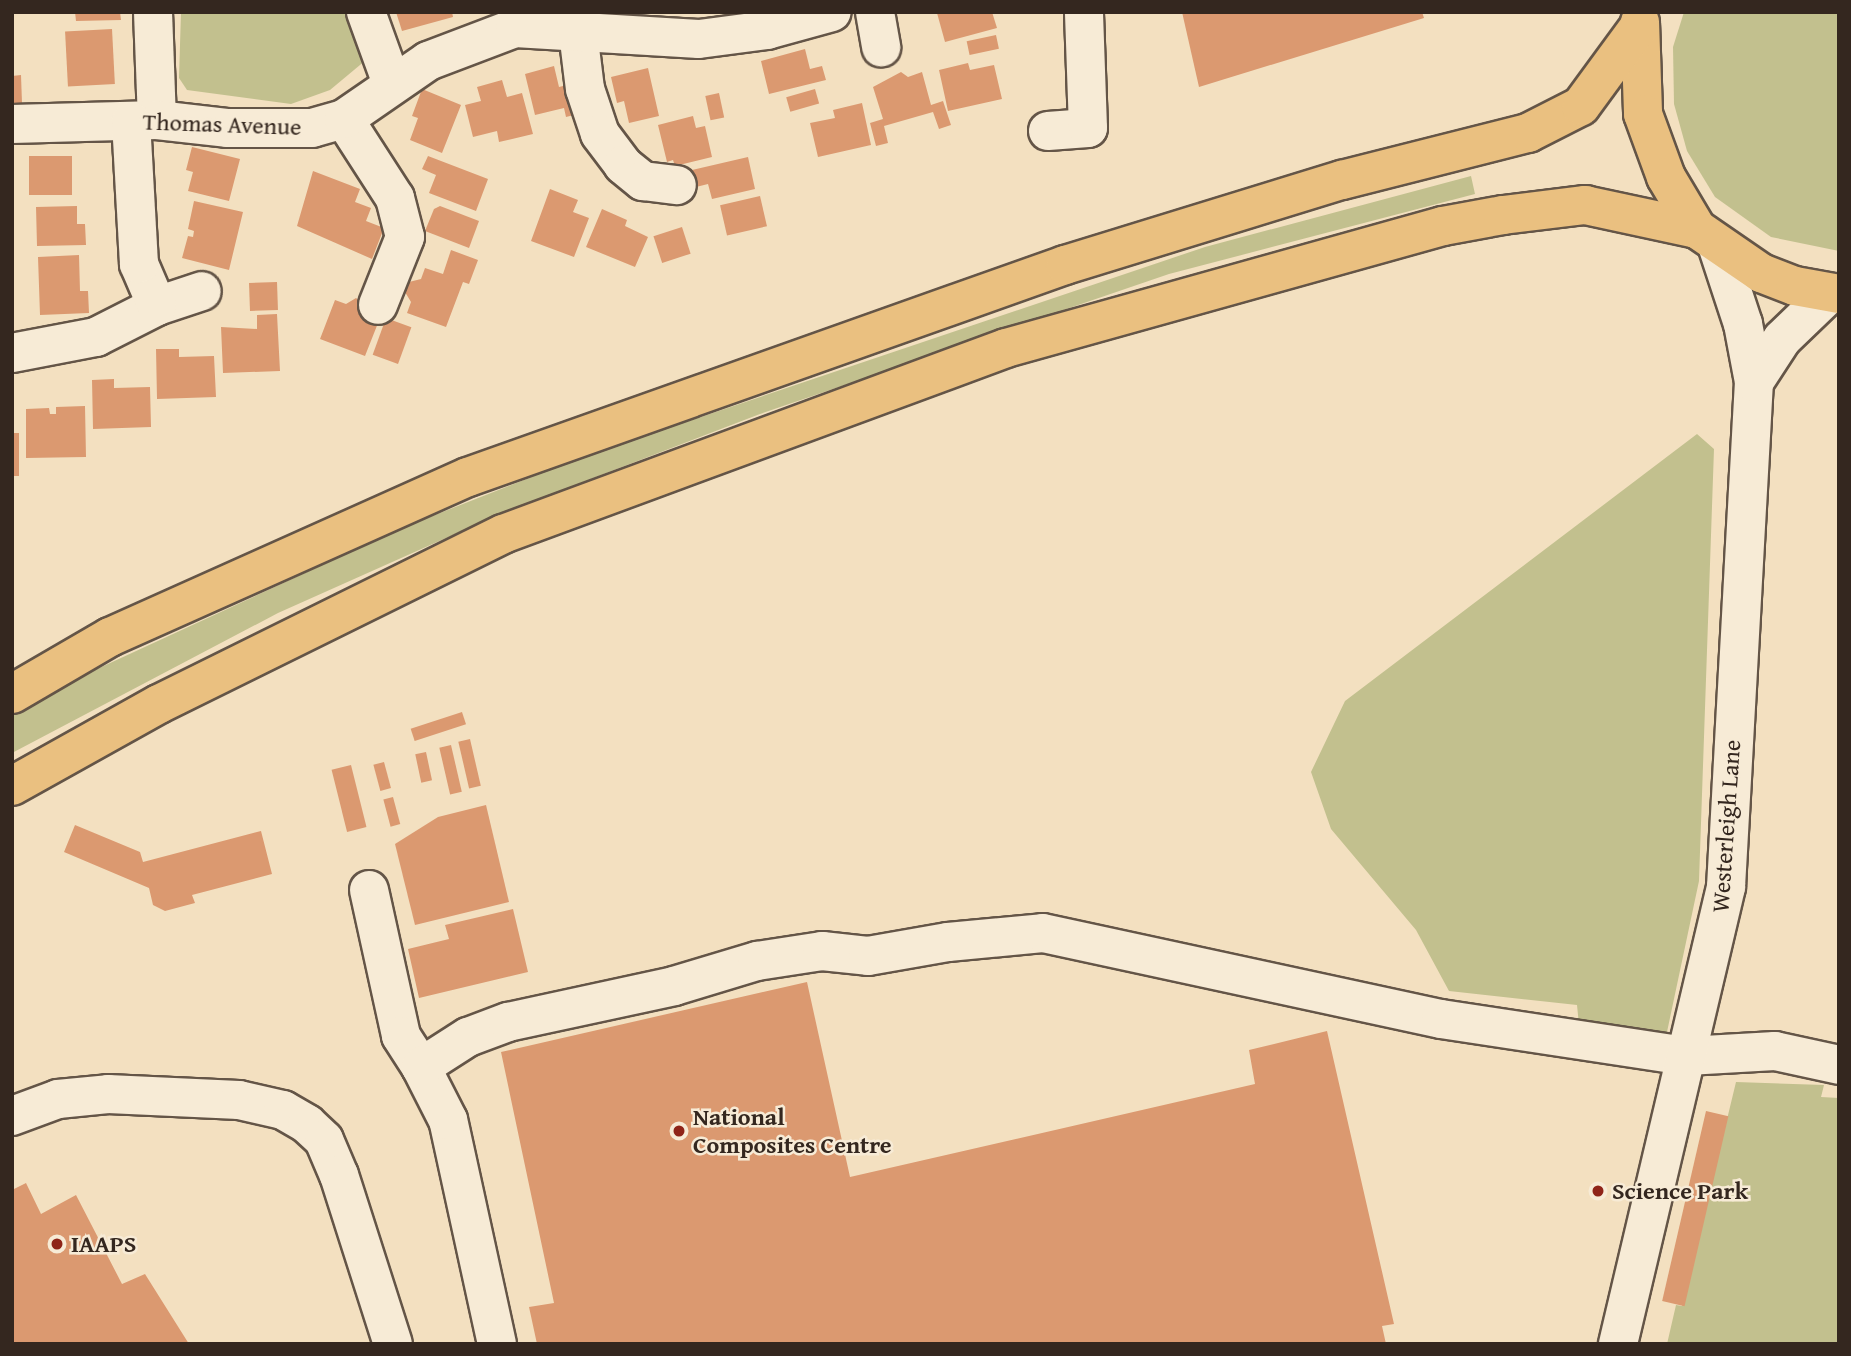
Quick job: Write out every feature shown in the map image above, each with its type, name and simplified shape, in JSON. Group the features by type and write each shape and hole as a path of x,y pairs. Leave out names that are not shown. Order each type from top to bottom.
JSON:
{"highway":[{"path":"1640,20 1643,114 1667,177 1708,239"},
{"path":"12,694 110,637 468,477 1065,265 1342,180 1528,134 1580,106 1640,20"},
{"path":"12,786 159,704 503,534 1006,348 1443,226 1503,215 1585,205 1708,239 1761,273 1834,294"}],"street":[{"path":"144,120 153,12"},
{"path":"366,12 393,84"},
{"name":"Thomas Avenue","path":"12,124 144,120 284,131 344,119 428,61 515,28 699,39 767,30 832,12"},
{"path":"1048,131 1088,128 1084,12"},
{"path":"578,32 585,89 600,134 623,165 643,181 677,185"},
{"path":"344,119 395,198 405,237 377,304"},
{"name":"Thomas Avenue","path":"144,120 139,264 157,306"},
{"name":"Westerleigh Lane","path":"1619,1344 1724,897 1754,382 1743,324 1708,239"},
{"path":"12,353 96,337 157,306 202,292"},
{"name":"Westerleigh Lane","path":"1754,382 1782,339 1834,294"},
{"path":"369,890 401,1036 448,1120 497,1344"},
{"path":"421,1068 468,1037 508,1022 674,985 757,961 822,951 868,956 948,942 1043,933 1258,977 1441,1019 1687,1056 1774,1051 1839,1065"},
{"path":"12,1116 58,1099 108,1094 239,1100 283,1110 307,1124 324,1140 340,1175 393,1344"}],"shaded area":[{"path":"181,12 357,12 372,55 330,90 291,104 187,90 179,78"},
{"path":"1684,12 1839,12 1839,251 1771,237 1715,197 1687,151 1674,104 1673,47"},
{"path":"1471,176 1475,194 1169,274 760,414 502,513 278,613 12,753 12,715 58,687 407,526 585,456 1205,247"},
{"path":"1697,434 1714,449 1699,881 1667,1032 1579,1025 1577,1005 1449,991 1416,930 1331,829 1311,772 1345,701"},
{"path":"1736,1082 1824,1085 1821,1097 1839,1098 1839,1344 1667,1344 1676,1305 1682,1306"}],"building":[{"path":"75,12 120,12 121,20 76,21"},
{"path":"396,12 452,12 453,17 402,31"},
{"path":"992,12 997,28 945,42 937,13"},
{"path":"1182,12 1422,12 1424,18 1199,87"},
{"path":"112,29 115,84 68,86 65,31"},
{"path":"996,35 999,49 970,55 967,41"},
{"path":"805,49 810,69 822,66 826,80 769,94 761,61"},
{"path":"968,63 970,70 994,65 1002,99 948,111 939,70"},
{"path":"554,66 559,87 571,84 578,114 566,117 564,108 535,115 525,74"},
{"path":"648,68 659,116 629,123 624,101 617,103 611,77"},
{"path":"901,72 908,77 922,72 931,105 943,101 951,125 939,129 933,112 884,126 888,143 876,146 870,123 883,119 873,87"},
{"path":"21,75 22,103 12,104 12,76"},
{"path":"502,80 507,97 522,93 533,134 499,142 497,131 473,137 465,105 481,101 477,87"},
{"path":"422,89 461,105 442,153 410,140 418,118 412,116"},
{"path":"815,89 819,103 790,112 786,97"},
{"path":"719,93 724,117 711,120 705,96"},
{"path":"862,103 871,145 818,157 810,123 835,118 833,110"},
{"path":"693,116 696,128 705,126 712,157 675,166 673,160 667,162 658,125"},
{"path":"192,147 240,159 229,201 188,191 193,172 186,170"},
{"path":"29,156 72,156 72,195 29,195"},
{"path":"428,156 488,179 476,211 429,193 436,175 422,169"},
{"path":"748,157 755,189 712,199 708,184 696,187 692,170"},
{"path":"313,171 360,189 355,202 371,208 366,221 384,228 372,259 297,226"},
{"path":"550,189 578,200 573,212 589,218 574,257 531,241"},
{"path":"760,196 767,226 727,235 720,205"},
{"path":"194,201 243,212 229,270 182,258 188,236 193,237 194,231 188,229"},
{"path":"77,206 77,224 85,224 86,245 37,246 36,207"},
{"path":"440,206 479,221 469,248 425,231 434,209"},
{"path":"602,209 627,220 625,226 648,237 635,267 586,247"},
{"path":"682,227 691,254 662,263 653,236"},
{"path":"451,250 478,260 469,284 463,282 446,327 407,313 411,302 405,292 409,282 421,279 425,268 443,274"},
{"path":"79,255 80,291 88,291 89,313 40,315 38,257"},
{"path":"277,282 278,310 250,311 249,283"},
{"path":"356,298 380,318 365,356 320,339 335,300 346,304"},
{"path":"277,314 280,371 223,373 221,327 257,329 257,315"},
{"path":"386,318 411,327 398,364 373,355"},
{"path":"156,349 179,349 179,357 214,356 216,397 157,399"},
{"path":"114,379 114,388 150,387 151,427 93,429 92,380"},
{"path":"85,406 86,457 26,458 26,409 49,408 50,414 56,414 56,407"},
{"path":"12,433 19,433 19,476 12,476"},
{"path":"462,712 466,724 415,741 411,729"},
{"path":"470,739 481,786 469,788 458,742"},
{"path":"451,745 462,792 450,794 439,748"},
{"path":"426,752 432,780 421,783 415,754"},
{"path":"384,762 391,788 380,791 373,765"},
{"path":"351,765 366,827 347,832 332,770"},
{"path":"393,797 400,824 391,827 383,800"},
{"path":"486,805 509,902 415,925 395,844 438,817"},
{"path":"75,825 140,852 143,862 261,831 272,874 192,895 195,903 165,911 153,905 149,888 64,852"},
{"path":"513,909 528,972 419,998 408,949 449,939 445,925"},
{"name":"National Composites Centre","path":"807,982 850,1177 1255,1084 1249,1050 1327,1031 1394,1324 1382,1326 1386,1344 537,1344 529,1307 554,1303 501,1052"},
{"path":"1706,1111 1728,1116 1685,1306 1662,1301"},
{"name":"IAAPS","path":"26,1183 41,1214 76,1195 122,1284 145,1274 189,1344 12,1344 12,1190"}],"place":[{"name":"National Composites Centre","path":"679,1131"},
{"name":"Science Park","path":"1598,1191"},
{"name":"IAAPS","path":"57,1244"}]}
